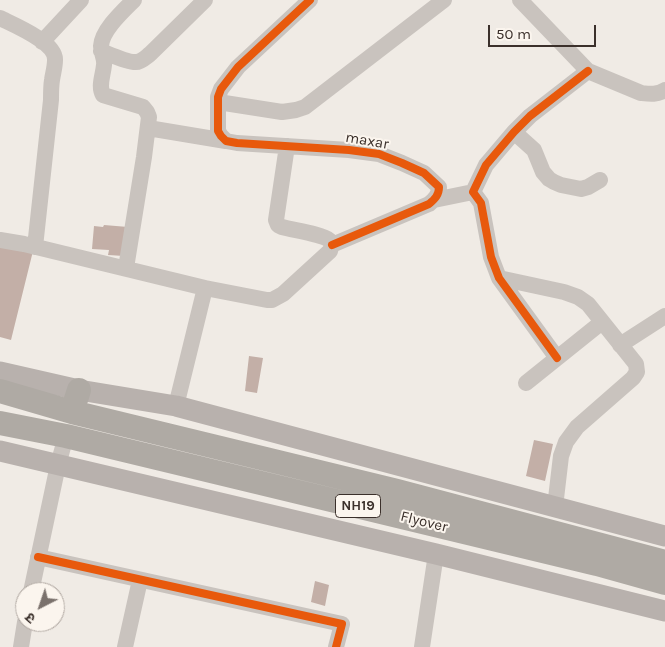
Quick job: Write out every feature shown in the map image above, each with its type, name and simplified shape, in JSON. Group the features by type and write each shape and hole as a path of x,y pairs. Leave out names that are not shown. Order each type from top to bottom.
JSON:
{"highway":[{"name":"NH19","path":"0,391 76,401"},
{"name":"Flyover","path":"76,401 397,492 657,570"},
{"name":"NH19","path":"0,423 66,436"},
{"name":"Flyover","path":"66,436 587,561 657,570"}],"main road":[{"path":"0,372 76,401 176,406 555,507 663,531"},
{"path":"0,452 436,554 665,611"}],"street":[{"path":"42,42 81,0"},
{"path":"126,268 149,117 143,107 105,97 101,93 100,88 104,64 101,51 102,39 119,15 134,0"},
{"path":"101,51 137,62 150,54 205,0"},
{"path":"226,141 220,136 218,131 218,97 221,89 238,67 310,0"},
{"path":"218,102 282,112 305,107 444,0"},
{"path":"520,0 588,71 641,93 663,95"},
{"path":"0,18 26,31 51,48 56,59 51,82 35,247"},
{"path":"473,192 486,165 514,132 530,116 588,71"},
{"name":"maxar","path":"148,128 237,143 349,150 379,154 424,172 439,187 439,193 434,200"},
{"path":"514,132 534,150 548,179 561,185 581,189 600,180"},
{"path":"287,146 276,220 278,225 324,237 332,245"},
{"path":"0,240 205,288 272,300 290,288 330,251 332,245 434,200 473,192"},
{"path":"473,192 481,203 491,257 499,278 557,358"},
{"path":"499,278 564,292 578,297 588,304 636,364 636,372 628,383 577,427 566,442 561,456 555,507"},
{"path":"176,406 205,288"},
{"path":"620,345 665,316"},
{"path":"526,383 602,322"},
{"path":"33,582 66,436"},
{"path":"422,647 436,554"},
{"path":"38,557 342,624 336,647"},
{"path":"125,647 140,580"},
{"path":"20,647 23,632"}],"building":[{"path":"104,225 128,227 124,256 108,255 109,250 92,249 94,226 103,227"},
{"path":"0,243 33,251 11,340 0,337"},
{"path":"249,356 263,358 257,393 245,391"},
{"path":"534,440 553,444 545,481 526,476"},
{"path":"315,581 329,585 325,606 311,602"}],"cycle path":[{"path":"310,0 238,67 221,89 218,97 218,131 221,136 226,141 237,143 349,150 379,154 424,173 439,187 436,197 429,204 332,245"},
{"path":"557,358 499,278 491,257 481,203 473,192 486,165 514,132 530,116 588,71"},
{"path":"38,557 342,624 336,647"}]}
